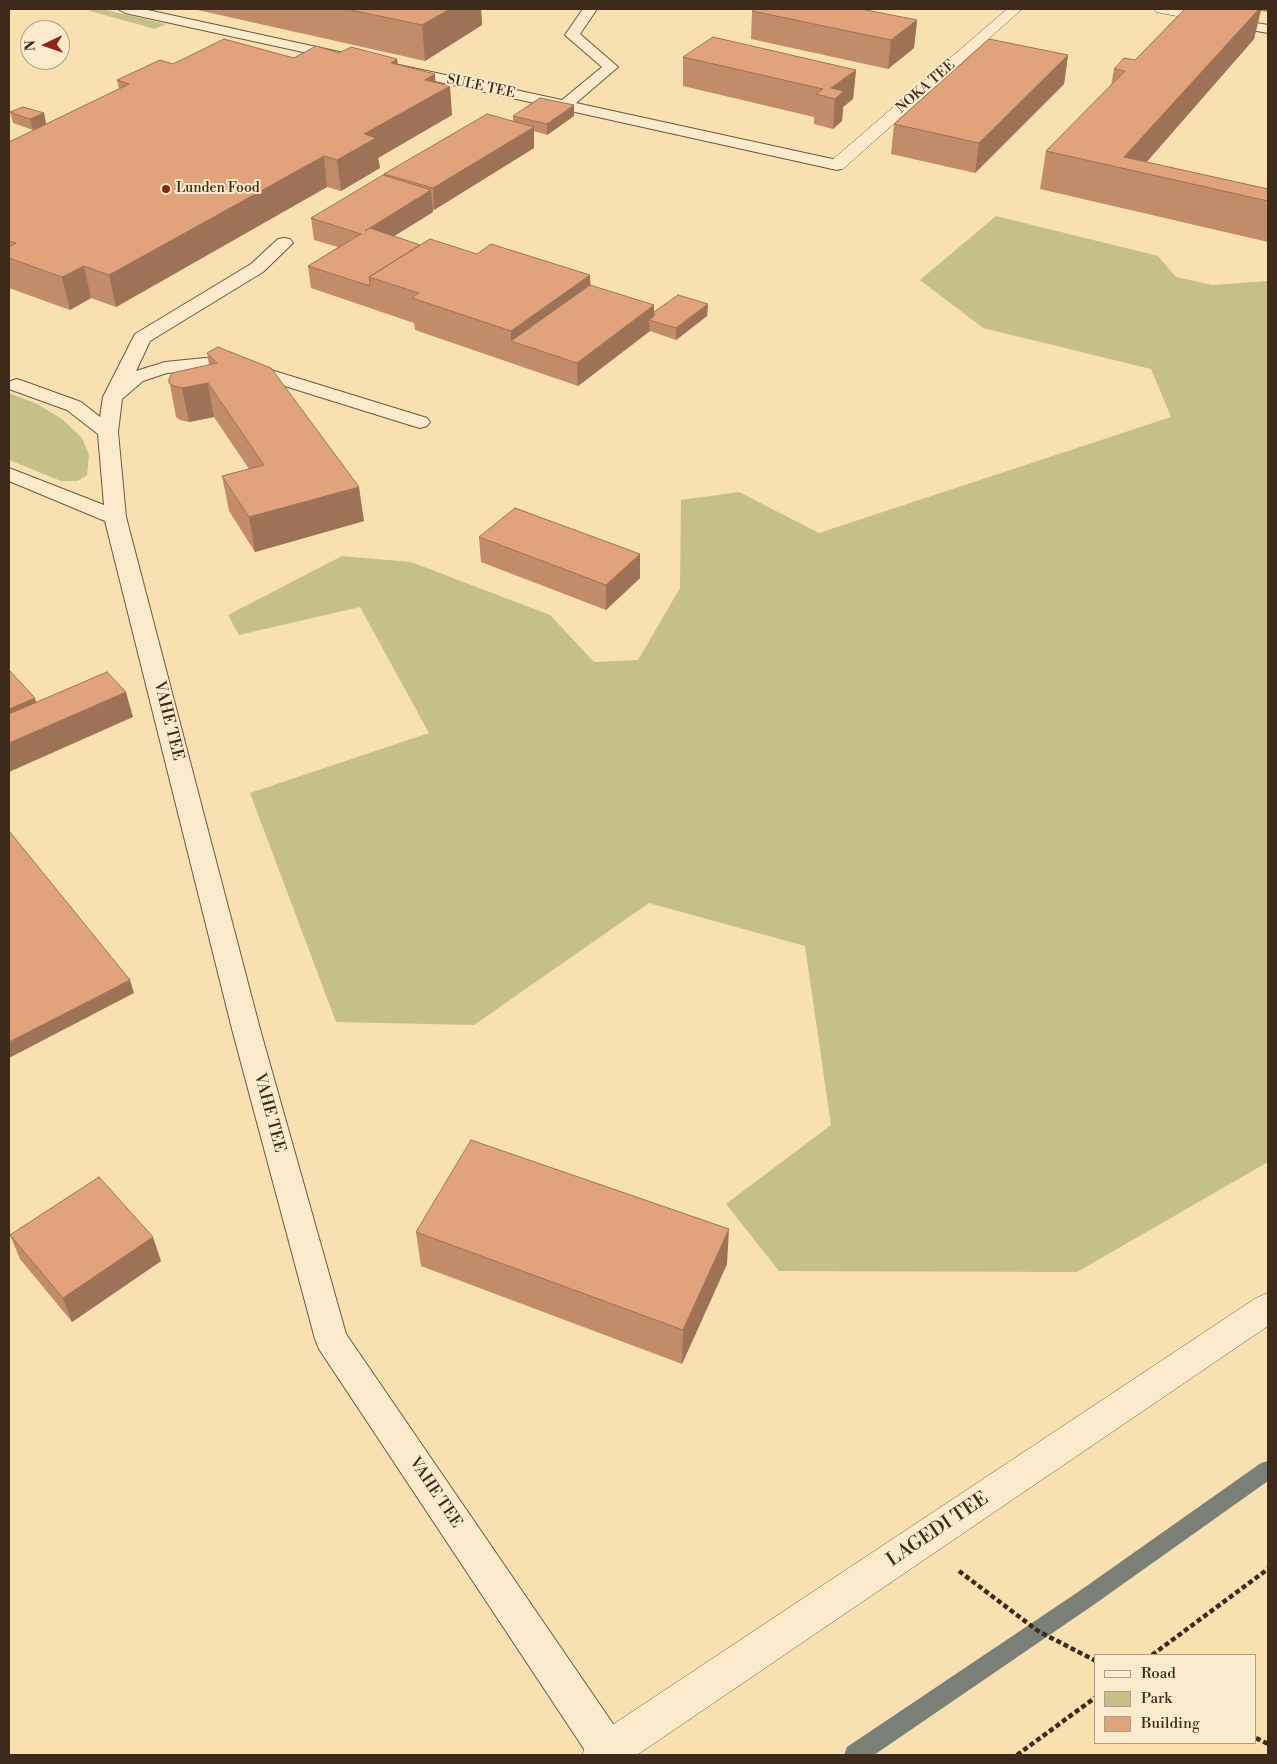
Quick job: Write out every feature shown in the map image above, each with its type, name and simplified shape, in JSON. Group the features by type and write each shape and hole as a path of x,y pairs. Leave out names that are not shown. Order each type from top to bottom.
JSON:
{"street":[{"name":"NOKA TEE","path":"837,165 1014,9"},
{"path":"1161,9 1214,19"},
{"name":"LAGEDI TEE","path":"605,1753 1268,1308"}],"lane":[{"path":"125,9 359,60"},
{"path":"565,105 611,67 572,35 590,9"},
{"path":"1214,19 1268,29"},
{"name":"SULE TEE","path":"388,66 837,165"},
{"name":"VAHE TEE","path":"284,243 257,268 142,338 114,397 108,432 115,517 246,1029 331,1339 605,1753"},
{"path":"114,397 136,377 165,368 205,364 245,368 420,422"},
{"path":"16,385 74,406 108,432"},
{"path":"9,474 115,517"}],"path":[{"path":"921,1542 1038,1630 1094,1660"},
{"path":"1153,1654 1268,1569"},
{"path":"1017,1755 1094,1698"}],"green space":[{"path":"89,9 101,9 166,24 155,29 90,11"},
{"path":"996,216 1158,256 1176,277 1212,285 1268,281 1268,1162 1077,1272 779,1271 726,1204 831,1125 805,946 649,903 474,1025 336,1022 250,793 429,733 360,607 239,635 228,615 342,556 411,562 550,615 594,662 638,660 680,588 681,500 739,492 819,533 1171,417 1151,369 983,328 920,280"},
{"path":"9,393 37,404 62,419 82,438 89,455 87,475 78,481 61,481 9,460"}],"building":[{"path":"346,9 450,9 422,25"},
{"path":"755,9 861,9 917,20 891,40 752,11"},
{"path":"1185,9 1259,9 1124,157 1268,189 1268,201 1046,151 1125,71 1114,69 1124,58 1135,60"},
{"path":"713,37 856,70 831,88 844,91 835,99 816,94 823,89 683,57"},
{"name":"Lunden Food","path":"224,39 294,58 316,46 339,53 351,47 397,59 391,63 435,74 425,80 450,86 364,134 376,138 337,160 324,156 109,275 84,266 62,277 9,258 9,247 16,243 9,241 9,142 129,84 117,80 160,60 173,64"},
{"path":"989,39 1068,55 979,143 894,124"},
{"path":"540,98 574,105 547,124 513,116"},
{"path":"23,107 44,113 30,119 10,112"},
{"path":"487,114 534,127 433,188 384,174"},
{"path":"383,175 431,190 365,231 370,228 420,245 369,277 370,286 308,266 361,234 311,218"},
{"path":"430,239 477,254 491,244 590,275 511,331 412,298 419,293 369,277"},
{"path":"590,285 654,305 577,363 511,341"},
{"path":"678,295 708,304 676,328 649,320 654,316 654,312"},
{"path":"218,347 271,368 359,487 249,517 222,476 264,465 208,383 182,388 169,383 172,373 217,363 207,353"},
{"path":"515,508 640,554 606,585 479,537"},
{"path":"9,670 35,698 9,709"},
{"path":"107,672 126,692 9,743 9,714"},
{"path":"9,831 130,980 9,1042"},
{"path":"471,1140 729,1229 683,1330 416,1232"},
{"path":"99,1177 153,1237 63,1298 10,1235"}],"waterway":[{"path":"855,1755 1085,1599 1268,1470"}],"place":[{"name":"Lunden Food","path":"166,189"}]}
